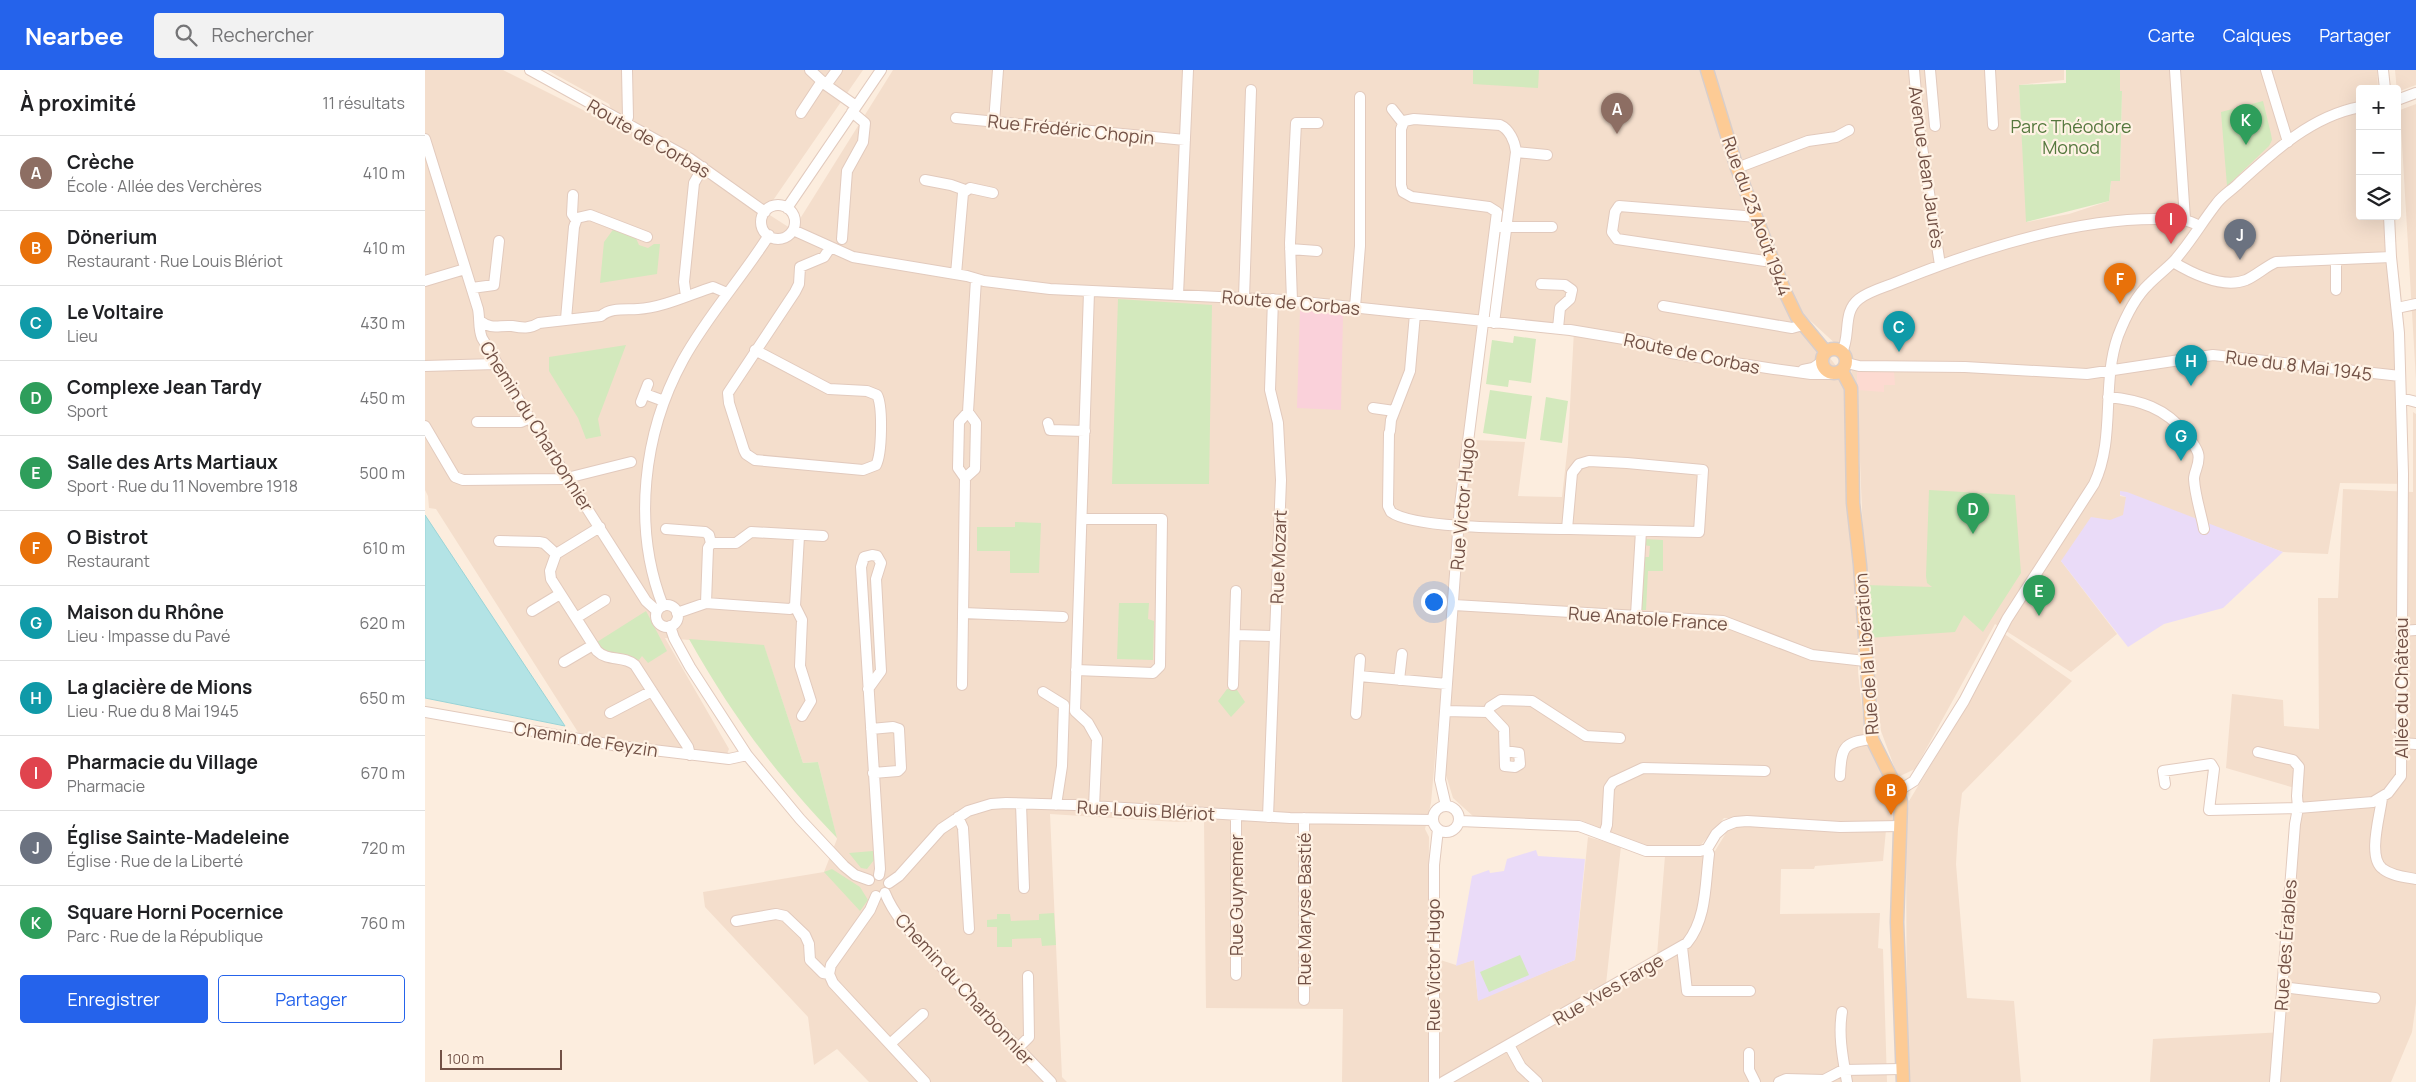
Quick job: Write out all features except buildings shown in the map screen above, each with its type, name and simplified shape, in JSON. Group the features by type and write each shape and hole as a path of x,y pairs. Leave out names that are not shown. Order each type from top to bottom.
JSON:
{"main road":[{"name":"Rue du 23 Août 1944","path":"1707,70 1737,168 1793,310 1824,357"},
{"path":"1824,357 1833,349 1841,365"},
{"name":"Rue de la Libération","path":"1824,357 1826,371 1841,365 1851,388 1853,504 1860,565 1865,661 1872,739 1898,790 1901,802 1897,922 1903,1082"}],"street":[{"name":"Route de Corbas","path":"530,70 703,167 765,212"},
{"path":"626,123 629,117 627,70"},
{"path":"810,70 854,108 865,122 865,135 847,171 842,239"},
{"path":"801,113 824,83 837,70"},
{"path":"787,208 881,70"},
{"path":"993,122 998,70"},
{"path":"1178,295 1188,70"},
{"name":"Avenue Jean Jaurès","path":"1914,70 1919,127 1940,264"},
{"path":"1930,70 1935,126"},
{"path":"1990,70 1993,125"},
{"path":"2175,70 2185,219"},
{"path":"2266,70 2287,142"},
{"path":"2383,70 2385,85"},
{"path":"1244,298 1251,90"},
{"path":"2401,99 2416,93"},
{"path":"1355,307 1360,246 1360,97"},
{"path":"1392,108 1403,123 1401,185 1403,192 1412,198 1493,208 1497,212 1501,227 1552,227"},
{"path":"1898,790 1914,781 1964,701 2007,619 2094,484 2101,467 2106,434 2109,370 2118,336 2137,299 2147,285 2173,262 2218,201 2287,142 2337,113 2356,108"},
{"name":"Rue Frédéric Chopin","path":"956,118 1185,140"},
{"path":"1403,123 1414,119 1499,124 1507,130 1516,152 1547,154"},
{"path":"1292,301 1290,249 1296,122 1318,123"},
{"path":"1737,168 1808,141 1837,137 1849,130"},
{"name":"Chemin du Charbonnier","path":"425,139 472,288 480,321 479,328 496,364 642,594 660,608"},
{"name":"Rue Victor Hugo","path":"1446,806 1440,780 1465,461 1489,322 1501,227 1516,152"},
{"path":"686,296 684,282 694,183 703,167"},
{"path":"925,180 965,190 977,189 993,193"},
{"path":"956,274 965,190"},
{"path":"566,319 565,307 576,220 572,214 573,195"},
{"path":"772,206 787,208 795,218 793,230 782,238 769,236 762,222 765,212 772,206"},
{"path":"1757,217 1619,206 1615,212 1612,232 1617,239 1765,261 1773,259"},
{"path":"576,220 583,215 590,215 647,237"},
{"path":"1841,365 1847,340 1848,318 1852,307 1859,299 1940,264 2018,241 2085,226 2131,220 2185,219 2199,226"},
{"name":"Allée du Château","path":"2382,798 2401,776 2403,474 2397,308 2389,220"},
{"name":"Route de Corbas","path":"793,230 829,248 869,261 956,274 1012,285 1089,292 1273,299 1559,328 1648,343 1671,352 1811,374 1841,365"},
{"path":"670,626 660,624 656,618 660,608 650,558 645,518 646,483 650,453 664,401 683,360 727,293 769,236"},
{"path":"472,288 494,285 499,241"},
{"path":"755,350 829,389 867,391 877,395 881,406 879,454 876,465 863,470 755,460 746,454 729,403 728,392 755,350 795,292 799,284 801,267 824,257 829,248"},
{"path":"1290,249 1317,250"},
{"path":"2173,262 2222,283 2233,283 2253,276 2276,262 2391,257"},
{"path":"2336,260 2336,290"},
{"path":"425,281 465,269"},
{"path":"962,685 965,478 958,468 959,422 968,412 976,278"},
{"path":"1541,284 1565,285 1572,290 1570,299 1560,308 1559,328"},
{"path":"480,321 492,328 511,326 517,329 566,319 575,320 601,316 606,312 629,308 639,309 713,287 727,293"},
{"path":"1089,292 1075,711 1088,723 1097,738 1094,807"},
{"name":"Rue Mozart","path":"1268,817 1281,480 1278,423 1270,390 1273,299"},
{"path":"2397,308 2416,304"},
{"path":"1663,306 1792,328 1803,326"},
{"path":"1415,314 1410,371 1394,411 1390,432 1387,497 1391,512 1406,520 1459,526 1567,529 1641,531 1699,532 1703,470 1589,461 1579,464 1573,473 1567,529"},
{"name":"Rue du 8 Mai 1945","path":"1841,365 1868,367 1965,367 2087,374 2213,355 2400,376"},
{"name":"Route de Corbas","path":"1791,371 1810,369 1824,357"},
{"path":"425,366 496,364"},
{"path":"645,393 664,401"},
{"path":"2109,397 2140,401 2152,406 2178,424 2195,445 2199,464 2194,477 2204,529"},
{"path":"2401,398 2416,402"},
{"path":"1373,408 1394,411"},
{"path":"965,478 975,469 976,423 968,412"},
{"path":"477,422 521,422 530,418"},
{"path":"1048,423 1050,430 1085,431"},
{"path":"425,426 452,472 459,479 567,478 631,462"},
{"path":"1077,670 1153,672 1160,666 1162,519 1081,519"},
{"path":"599,527 556,554 550,571 551,579 593,644 606,658 632,661 688,747 690,756"},
{"path":"666,529 705,532 709,535 711,543 708,548 706,603"},
{"path":"1636,616 1641,531"},
{"path":"711,543 736,543 751,532 823,536"},
{"path":"799,536 795,606 803,620 800,666 811,701 802,716"},
{"path":"499,540 544,543 556,554"},
{"path":"868,689 881,671 876,579 881,563 877,556 872,554 865,557 861,567 868,689 871,729 879,875"},
{"path":"642,594 655,584"},
{"path":"1233,685 1236,591"},
{"path":"532,611 560,594"},
{"path":"576,618 605,600"},
{"path":"677,613 706,603 790,609 795,606"},
{"name":"Rue Anatole France","path":"1454,605 1723,621 1812,655 1865,661"},
{"path":"660,608 673,607 677,613 677,619 670,626"},
{"path":"963,614 1063,617"},
{"path":"670,626 674,638 690,667 747,755 800,819 855,876 869,880 879,875 886,877 884,891"},
{"path":"2401,631 2416,630"},
{"path":"1235,634 1275,636"},
{"path":"565,662 593,644"},
{"path":"1399,680 1402,654"},
{"path":"1356,714 1360,658"},
{"path":"1359,676 1447,684"},
{"path":"610,713 652,691"},
{"path":"1043,692 1063,705 1062,766 1056,805"},
{"path":"1488,712 1491,707 1501,700 1533,701 1586,736 1620,738"},
{"path":"1445,711 1488,712 1503,729 1505,751"},
{"name":"Chemin de Feyzin","path":"425,712 619,746 690,756 729,759 747,755"},
{"path":"871,729 896,727 899,729 901,768 898,772 873,773"},
{"path":"1840,776 1841,752 1847,745 1855,740 1872,739"},
{"path":"2400,743 2416,744"},
{"name":"Rue des Érables","path":"2258,752 2296,762 2299,767 2297,796 2299,808 2295,824 2275,1082"},
{"path":"2165,784 2163,772 2211,764 2214,768 2209,810 2299,808 2358,804 2382,798 2374,852 2376,862 2382,869 2393,874 2416,879"},
{"path":"1604,834 1607,825 1609,788 1613,782 1643,768 1765,771"},
{"name":"Rue Louis Blériot","path":"829,974 831,965 884,891 941,829 958,817 991,804 1056,805 1268,817 1433,820"},
{"path":"1021,804 1024,888"},
{"path":"1446,806 1457,810 1460,821 1453,830 1443,831 1433,820 1434,813 1439,808 1446,806"},
{"name":"Rue Guynemer","path":"1236,815 1237,975"},
{"path":"958,817 963,828 969,929"},
{"name":"Rue Maryse Bastié","path":"1304,818 1304,1000"},
{"path":"1460,821 1579,826 1646,851 1700,851 1707,849 1716,834 1725,826 1741,821 1840,827 1901,826"},
{"name":"Rue Victor Hugo","path":"1434,1082 1434,865 1436,848 1443,831"},
{"name":"Rue Yves Farge","path":"1443,1082 1682,947 1693,935 1701,914 1709,854 1707,849"},
{"name":"Chemin du Charbonnier","path":"869,880 869,890 884,891 893,910 910,931 1051,1082"},
{"path":"735,921 776,914 785,916 805,935 809,944 810,960 823,973 829,974 833,983 925,1082"},
{"path":"1682,947 1687,991 1750,991"},
{"path":"1018,1048 1029,1038 1029,976"},
{"path":"2282,986 2375,998"},
{"path":"1843,1012 1840,1024 1843,1070 1847,1082"},
{"path":"890,1044 923,1014"},
{"path":"1509,1045 1521,1067 1537,1082"},
{"path":"1749,1053 1749,1070 1755,1082"},
{"path":"1779,1082 1786,1079 1824,1080 1843,1070 1902,1069"}],"shaded area":[{"path":"425,70 503,70 587,112 616,121 609,104 547,70 863,70 765,212 793,230 893,70 1702,70 1767,243 1814,338 1849,382 1859,609 1858,672 1865,735 1893,793 1895,822 1811,823 1724,818 1699,847 1645,846 1580,820 1474,817 1453,798 1446,775 1467,490 1474,440 1525,442 1518,496 1562,497 1568,444 1574,330 1478,325 1454,514 1431,803 1425,829 1429,837 1428,956 1456,965 1474,960 1478,1000 1575,960 1588,837 1621,846 1606,984 1657,955 1665,856 1715,851 1729,828 1748,824 1886,830 1883,861 1815,866 1814,869 1781,869 1780,914 1880,913 1878,948 1883,949 1887,1082 1342,1082 1343,1009 1206,1008 1204,821 1177,822 1050,814 1062,1077 1067,1082 869,1082 837,1049 814,1065 808,1017 705,907 703,892 824,872 837,839 818,762 803,763 764,646 665,638 729,749 727,754 583,740 436,509 429,508 428,496 425,490"},
{"path":"1712,70 2064,70 2064,80 2019,85 2027,222 2069,214 2109,201 2111,181 2120,181 2122,91 2120,91 2120,70 2377,70 2378,85 2356,85 2356,220 2392,220 2401,292 2409,484 2340,483 2328,554 2283,552 2120,491 2120,496 2126,497 2125,517 2061,561 2117,634 2071,672 1995,624 1915,769 1898,777 1881,731 1872,660 1865,585 1860,461 1850,357 1803,314 1783,273 1740,159"},
{"path":"2395,70 2416,70 2416,85 2401,91 2401,85 2396,85"},
{"path":"2416,104 2416,380 2401,127 2401,110"},
{"path":"1300,309 1343,315 1341,410 1297,408"},
{"path":"1857,370 1894,370 1895,385 1884,385 1884,392 1857,390"},
{"path":"2413,412 2416,414 2416,1003 2412,1032 2391,1082 2150,1082 2153,1039 2284,1032 2295,788 2226,768 2232,694 2283,700 2284,726 2319,729 2318,598 2338,598 2343,489 2413,492"},
{"path":"2120,491 2127,492 2283,552 2223,608 2164,624 2128,647 2061,561 2091,517 2110,520 2123,515 2126,497 2120,495"},
{"path":"2003,633 2072,681 1962,793 1956,864 1967,998 2014,1001 2021,1082 1907,1082 1906,824 1909,801 1952,730"},
{"path":"1536,850 1538,856 1585,859 1575,960 1478,1001 1474,960 1456,966 1472,876 1489,870 1490,873 1504,871 1507,859"}],"green space":[{"path":"1473,70 1539,70 1538,88 1473,84"},
{"name":"Parc Théodore Monod","path":"2066,70 2120,70 2120,91 2122,91 2120,181 2111,181 2109,201 2026,222 2019,85 2066,83"},
{"path":"2263,101 2272,140 2269,146 2227,186 2221,112"},
{"path":"615,227 634,234 639,245 648,248 654,244 660,244 657,274 600,283 604,242"},
{"path":"1118,299 1212,305 1209,484 1112,484"},
{"path":"1514,336 1536,339 1531,383 1509,380 1508,387 1486,384 1492,340 1513,343"},
{"path":"626,345 598,419 601,436 586,439 578,418 549,371 549,357"},
{"path":"1490,390 1532,396 1526,439 1483,433"},
{"path":"1546,397 1568,401 1562,443 1540,440"},
{"path":"1929,490 2015,495 2021,573 1983,632 1964,615 1955,632 1868,638 1865,585 1932,587 1927,583 1926,576"},
{"path":"1015,522 1041,523 1039,573 1010,573 1010,551 977,551 977,527 1015,527"},
{"path":"1644,539 1663,540 1663,571 1648,571 1646,610 1642,610 1639,604 1643,557 1649,557 1650,546 1643,545"},
{"path":"1119,603 1149,603 1148,619 1154,621 1153,660 1117,659"},
{"path":"646,611 667,651 648,663 642,656 639,660 607,655 597,646 599,645 597,642"},
{"path":"689,639 764,645 803,763 818,762 837,838 794,790 756,743 722,694"},
{"path":"1227,689 1237,690 1245,702 1231,717 1218,701"},
{"path":"873,851 874,860 867,869 861,868 849,853"},
{"path":"832,869 860,887 868,900 860,911 824,872"},
{"path":"1054,913 1056,945 1042,946 1041,938 1012,939 1012,947 997,947 997,927 987,927 987,920 997,919 997,914 1010,914 1011,921 1039,920 1039,914"},
{"path":"1520,955 1529,975 1489,992 1480,972"}],"water":[{"path":"425,515 565,726 425,698"}],"place":[{"name":"Crèche","path":"1617,134"},
{"name":"Square Horni Pocernice","path":"2246,145"},
{"name":"Pharmacie du Village","path":"2171,244"},
{"name":"Église Sainte-Madeleine","path":"2240,260"},
{"name":"O Bistrot","path":"2120,304"},
{"name":"Le Voltaire","path":"1899,352"},
{"name":"La glacière de Mions","path":"2191,386"},
{"name":"Maison du Rhône","path":"2181,461"},
{"name":"Complexe Jean Tardy","path":"1973,534"},
{"name":"Salle des Arts Martiaux","path":"2039,616"},
{"name":"Dönerium","path":"1891,815"}]}
